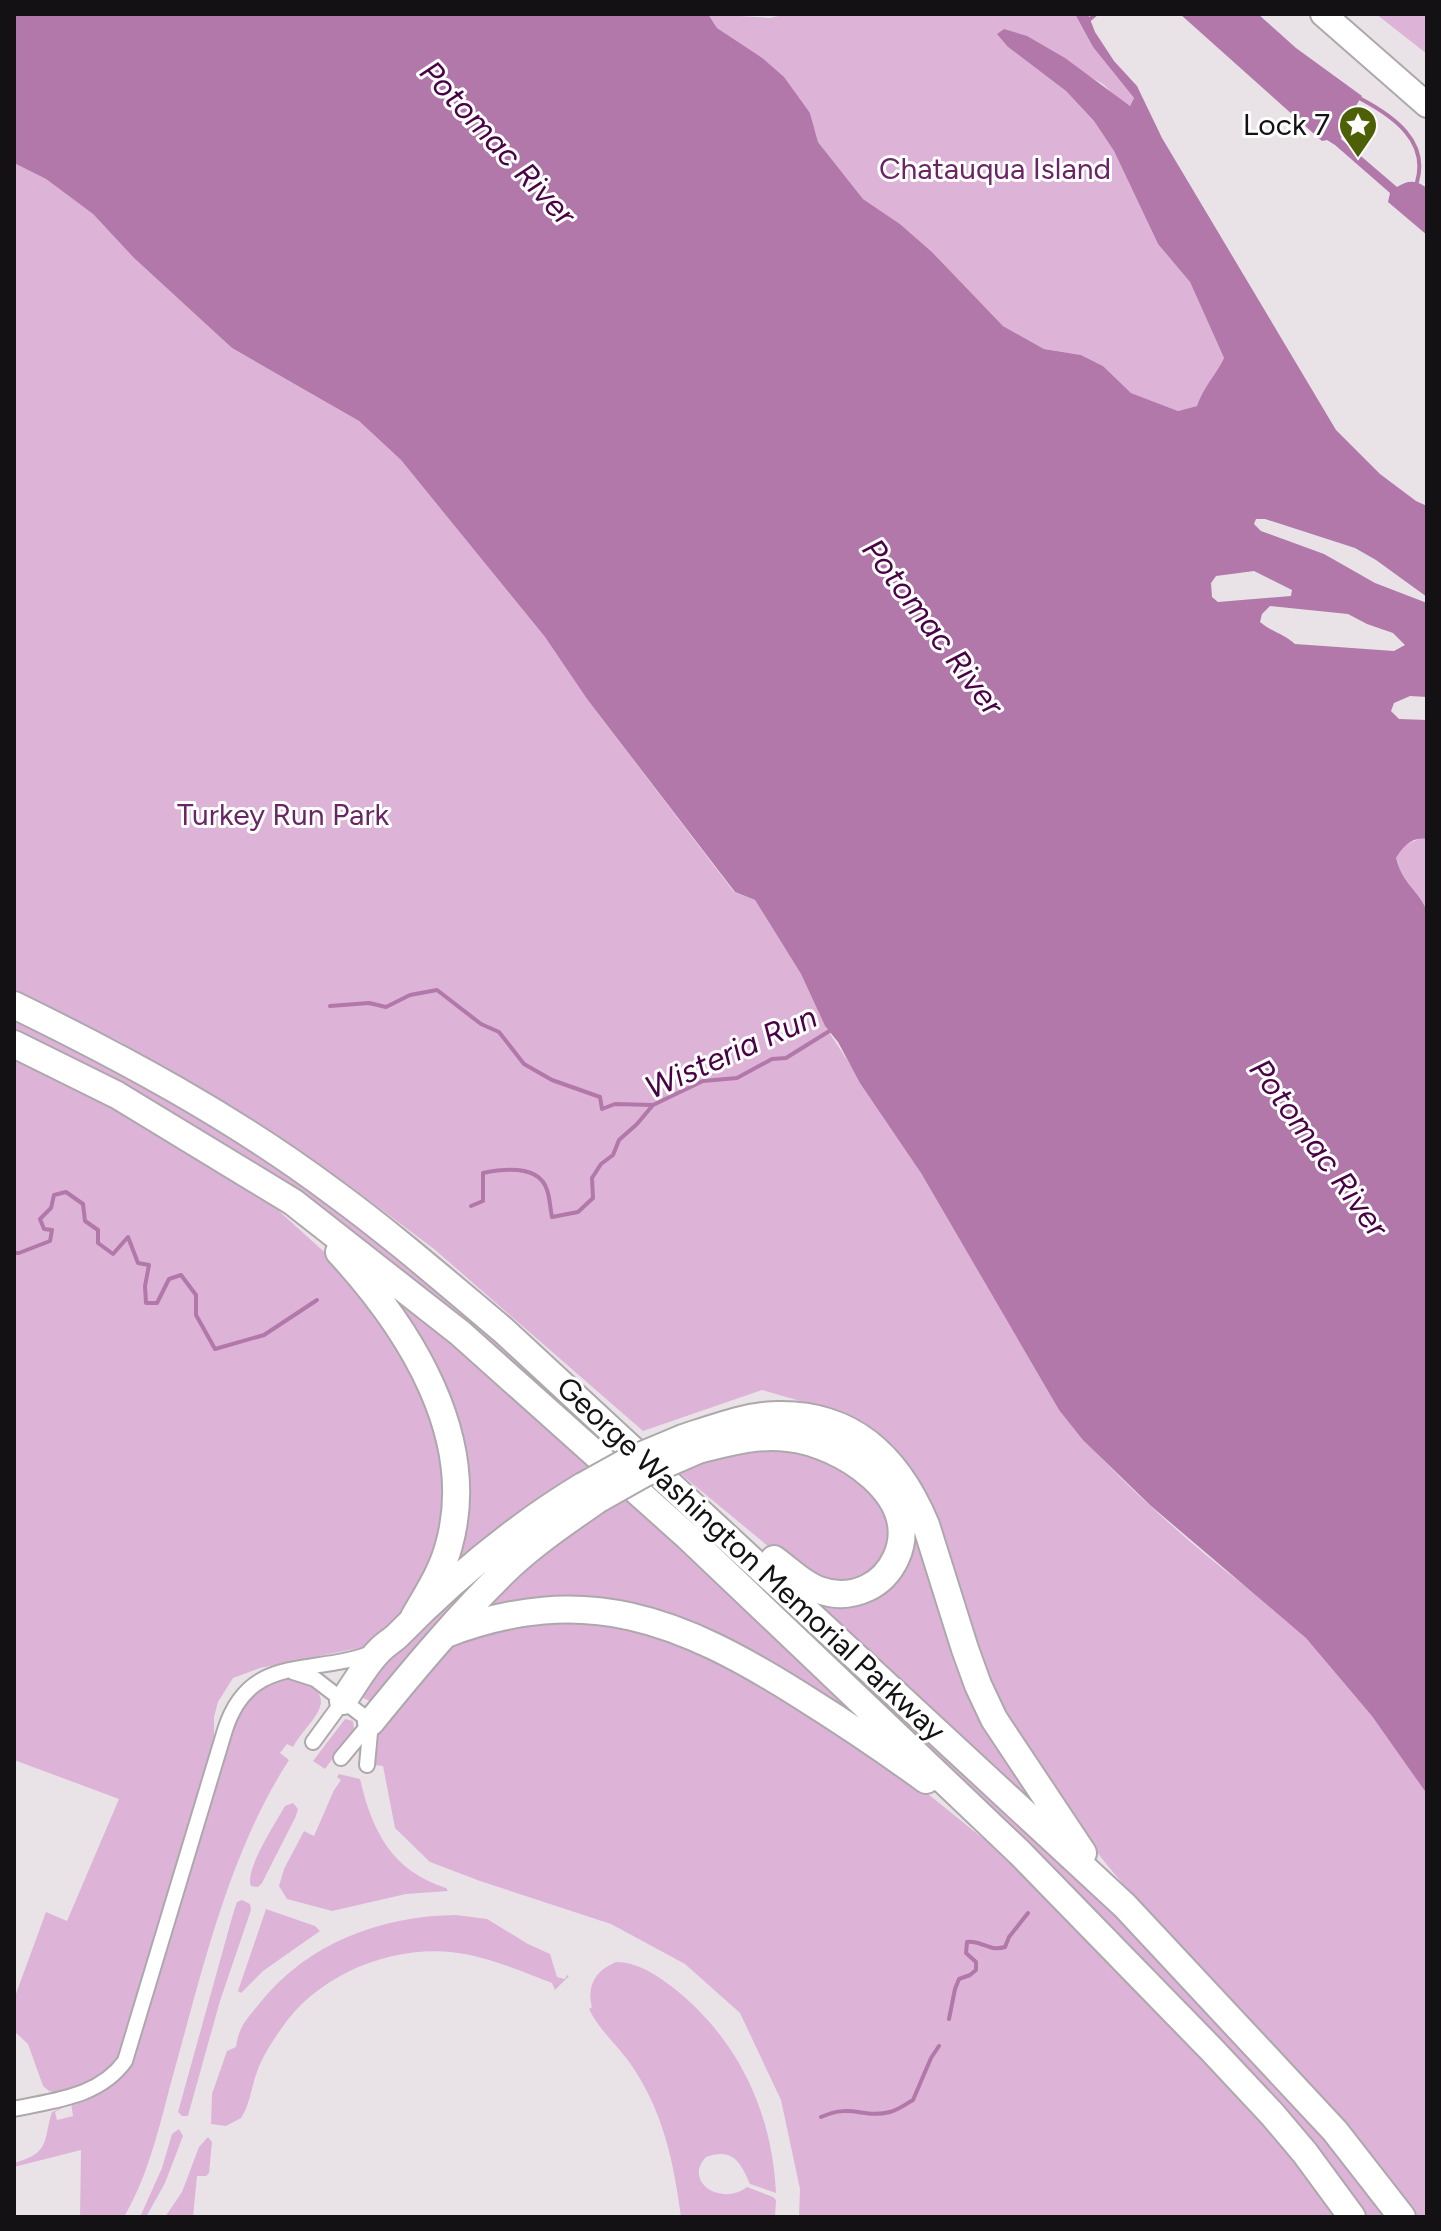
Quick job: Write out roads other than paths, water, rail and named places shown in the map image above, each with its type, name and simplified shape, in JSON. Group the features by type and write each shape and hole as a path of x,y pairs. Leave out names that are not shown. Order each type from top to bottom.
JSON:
{"highway":[{"path":"1323,14 1427,105"},
{"path":"1343,14 1427,87"},
{"name":"George Washington Memorial Parkway","path":"14,1005 141,1069 239,1128 331,1190 401,1243 503,1330 1098,1881 1289,2080 1364,2165 1402,2217"},
{"name":"George Washington Memorial Parkway","path":"14,1044 117,1095 293,1202 412,1293 548,1411 816,1657 1020,1853 1262,2104 1305,2153 1352,2217"},
{"path":"293,1202 389,1310 419,1357 441,1411 454,1472 452,1533 442,1567 414,1617"},
{"path":"343,1701 379,1650 485,1556 543,1512 645,1473 690,1444 747,1419 777,1414 795,1415 840,1427 878,1450 906,1482 921,1513 969,1661 994,1719 1062,1819 1098,1881"},
{"path":"672,1485 820,1591 832,1594 858,1592 872,1586 891,1567 901,1540 898,1512 875,1480 843,1455 807,1441 767,1437 690,1444"},
{"path":"371,1722 446,1634 509,1567 590,1493"},
{"path":"446,1634 490,1619 548,1610 627,1615 685,1632 753,1665 848,1725 1020,1853"}],"street":[{"path":"14,2109 90,2090 106,2082 125,2061 229,1718 239,1699 253,1685 289,1671 379,1650"},
{"path":"289,1671 315,1679 371,1722"},
{"path":"313,1742 343,1701"},
{"path":"341,1758 371,1722"},
{"path":"367,1765 371,1722"}],"water":[{"name":"Potomac River","path":"14,14 708,14 717,28 761,57 784,77 810,113 818,142 863,199 900,224 932,252 1003,326 1044,349 1081,355 1103,366 1131,393 1178,411 1197,406 1224,358 1190,282 1158,244 1114,151 1094,121 1066,91 1008,47 997,34 1004,29 1027,36 1065,58 1130,106 1134,98 1093,47 1075,14 1088,14 1095,32 1114,61 1137,86 1162,138 1336,430 1380,474 1427,506 1427,597 1355,548 1265,519 1256,519 1254,524 1261,531 1324,554 1375,583 1427,603 1427,697 1410,696 1394,703 1391,711 1399,719 1427,720 1427,839 1409,843 1396,858 1403,875 1427,911 1427,1794 1372,1716 1306,1638 1151,1506 1083,1440 1059,1410 921,1173 825,1026 801,974 755,900 735,892 587,699 545,637 401,460 359,421 232,348 134,258 93,214 46,179 14,163","holes":["1254,571 1292,590 1291,596 1218,602 1212,597 1211,583 1216,576","1270,606 1348,614 1393,633 1405,645 1394,651 1295,644 1260,622 1262,614"]},
{"path":"1180,14 1258,14 1296,48 1362,96 1344,125 1341,139 1397,187 1412,182 1427,188 1427,235 1388,202 1390,193 1335,145 1327,140 1322,141"}],"waterway":[{"path":"1090,19 1096,14"},
{"path":"1361,99 1396,122 1413,142 1418,154 1417,182"},
{"path":"330,1006 369,1003 386,1007 410,995 437,990 481,1024 499,1032 524,1064 552,1080 600,1097 602,1109 615,1104 652,1105"},
{"name":"Wisteria Run","path":"471,1206 483,1201 483,1173 520,1170 543,1182 552,1217 578,1212 593,1198 592,1178 601,1164 613,1155 619,1140 653,1105 703,1081 737,1078 772,1059 786,1058 831,1030"},
{"name":"Wisteria Run","path":"14,1253 50,1241 52,1230 44,1229 40,1219 51,1208 54,1195 66,1192 83,1204 85,1221 98,1230 98,1243 113,1254 128,1237 138,1263 149,1265 146,1303 157,1303 169,1279 181,1275 196,1295 196,1315 215,1349 264,1335 317,1300"},
{"path":"949,2019 959,1979 976,1970 976,1962 966,1953 967,1942 994,1948 1005,1947 1028,1913"},
{"path":"821,2117 841,2111 881,2114 905,2105 913,2100 939,2046"}],"place":[{"name":"Lock 7","path":"1358,159"}],"park label":[{"name":"Chatauqua Island","path":"995,169"},
{"name":"Turkey Run Park","path":"283,815"}]}
